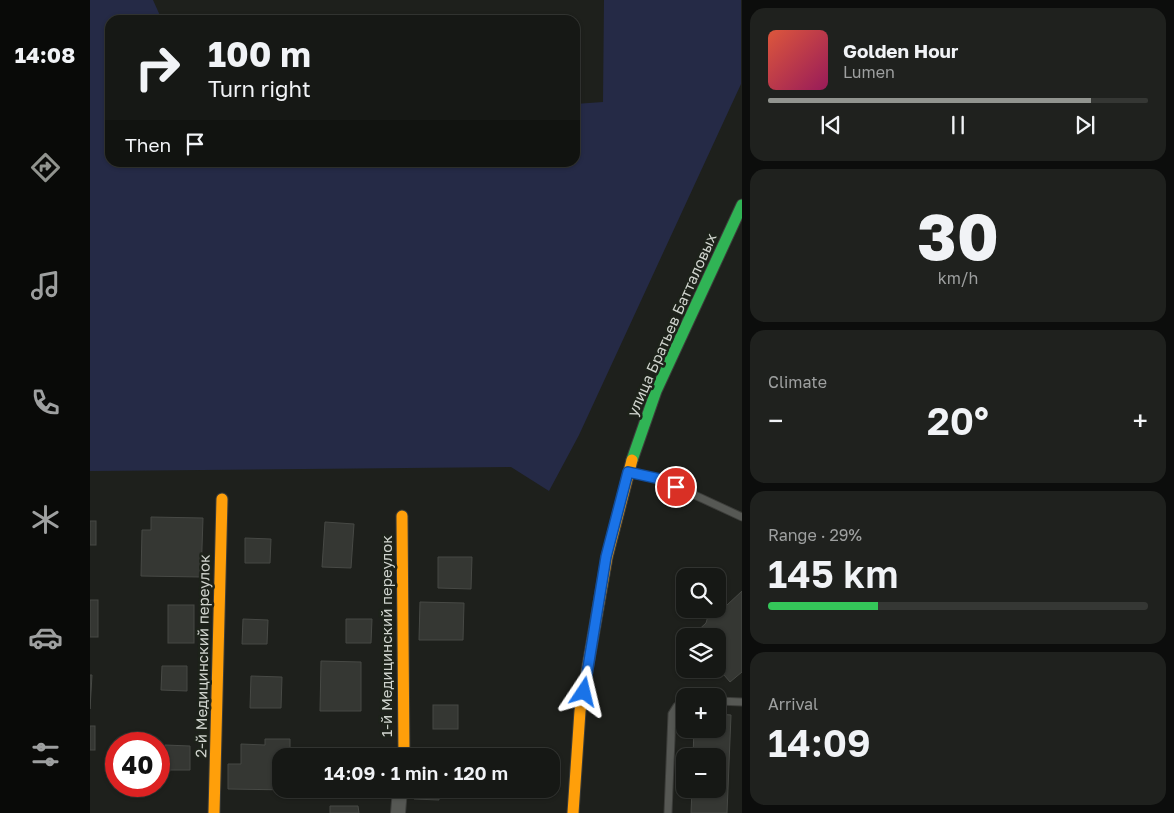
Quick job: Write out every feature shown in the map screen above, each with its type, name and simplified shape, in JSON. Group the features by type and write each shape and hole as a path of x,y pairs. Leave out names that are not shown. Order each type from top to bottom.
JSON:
{"street":[{"name":"улица Братьев Батталовых","path":"573,813 580,711 606,557 628,472 656,391 742,205"},
{"name":"2-й Медицинский переулок","path":"214,813 222,499"},
{"name":"1-й Медицинский переулок","path":"402,516 404,748"},
{"path":"398,813 399,798"}],"lane":[{"path":"628,472 660,479 742,517"},
{"path":"726,701 742,702"},
{"path":"668,813 672,714 676,708"}],"shaded area":[{"path":"90,0 153,0 160,15 105,15 105,167 580,167 580,104 603,102 604,0 741,0 741,84 579,435 549,491 511,467 90,471"},
{"path":"487,14 487,15 438,15"}],"building":[{"path":"151,517 203,518 201,577 141,576 142,530 151,530"},
{"path":"90,521 96,521 96,545 90,545"},
{"path":"325,522 354,524 351,568 322,567"},
{"path":"245,538 271,539 270,563 245,563"},
{"path":"438,557 472,557 471,589 438,588"},
{"path":"742,591 742,672 730,682 726,677 726,628 701,628 706,623 707,618 726,618 727,605"},
{"path":"90,600 98,600 98,637 90,637"},
{"path":"420,602 464,603 463,640 419,640"},
{"path":"168,605 194,605 194,643 168,643"},
{"path":"243,619 268,620 267,644 242,644"},
{"path":"346,619 372,619 371,643 346,643"},
{"path":"321,661 361,662 361,711 320,711"},
{"path":"162,666 187,666 187,691 161,690"},
{"path":"90,675 92,675 90,709"},
{"path":"251,676 282,677 281,708 250,708"},
{"path":"433,705 458,705 458,729 433,729"},
{"path":"726,715 731,715 727,813 691,813 692,798 726,798 726,748 693,748 694,738 726,738"},
{"path":"90,726 95,726 95,750 90,750"},
{"path":"265,739 290,739 290,748 272,748 272,790 228,789 228,764 241,764 241,744 265,745"},
{"path":"170,745 190,746 190,770 170,770"},
{"path":"439,798 439,800 414,799"},
{"path":"330,806 358,806 359,813 330,813"}],"traffic: fast":[{"path":"632,460 656,391 742,205"}],"traffic: slow":[{"path":"573,813 580,711 607,557 632,460"},
{"path":"214,813 222,499"},
{"path":"402,516 404,748"}],"route":[{"path":"584,692 606,557 628,472 660,479 676,487"}]}
